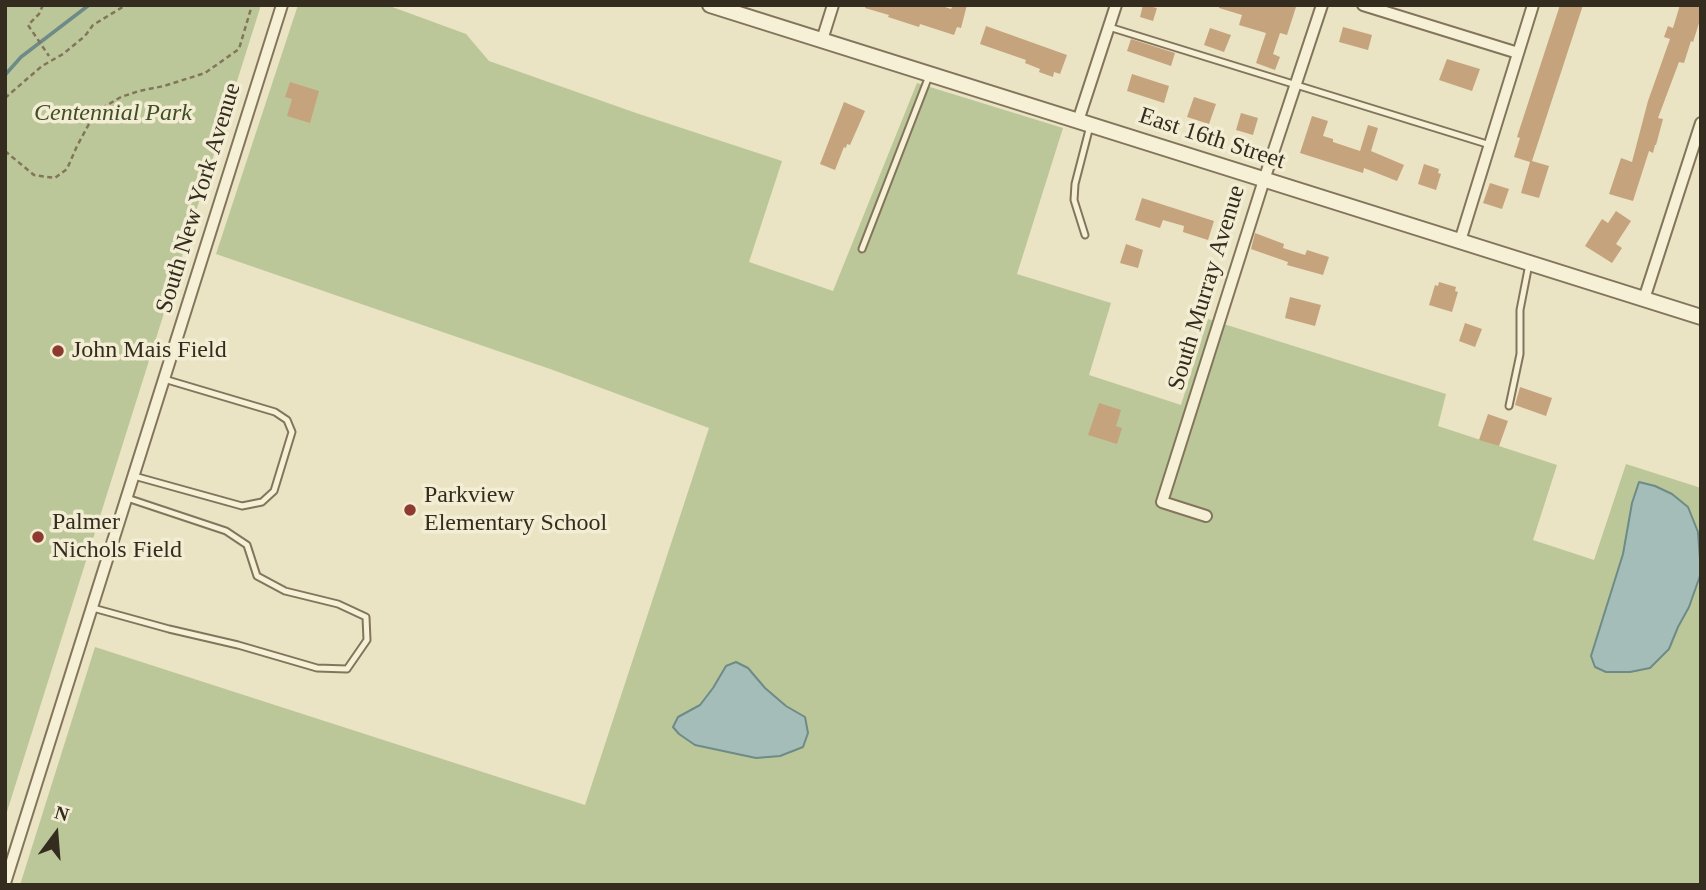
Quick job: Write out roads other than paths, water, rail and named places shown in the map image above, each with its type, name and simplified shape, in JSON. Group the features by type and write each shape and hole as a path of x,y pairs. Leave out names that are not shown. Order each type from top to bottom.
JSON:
{"street":[{"name":"South New York Avenue","path":"5,884 282,5"},
{"name":"East 16th Street","path":"710,5 1701,317"},
{"path":"822,40 833,5"},
{"path":"1084,123 1116,5"},
{"name":"South Murray Avenue","path":"1206,516 1163,502 1322,5"},
{"path":"1363,5 1518,53"},
{"path":"1460,241 1533,5"},
{"path":"1644,299 1701,123"}],"lane":[{"path":"1109,27 1490,145"},
{"path":"862,249 929,74"},
{"path":"1084,123 1074,200 1085,236"},
{"path":"1509,406 1520,354 1520,310 1529,263"},
{"path":"134,476 242,506 262,502 274,491 292,432 287,420 275,412 164,379"},
{"path":"92,607 317,668 347,670 366,640 366,617 338,604 285,591 257,576 247,545 226,531 127,498"}],"water":[{"path":"1639,482 1672,494 1688,507 1698,532 1701,573 1689,607 1669,649 1650,668 1630,672 1606,672 1595,667 1591,656 1623,554 1632,503"},
{"path":"736,662 748,668 765,688 786,706 805,717 808,733 803,747 780,756 756,758 695,745 673,727 678,717 700,705 726,666"}],"waterway":[{"path":"5,75 21,57 89,5"}],"place":[{"name":"John Mais Field","path":"58,351"},
{"name":"Parkview Elementary School","path":"410,510"},
{"name":"Palmer Nichols Field","path":"38,537"}],"park label":[{"name":"Centennial Park","path":"113,114"}]}
